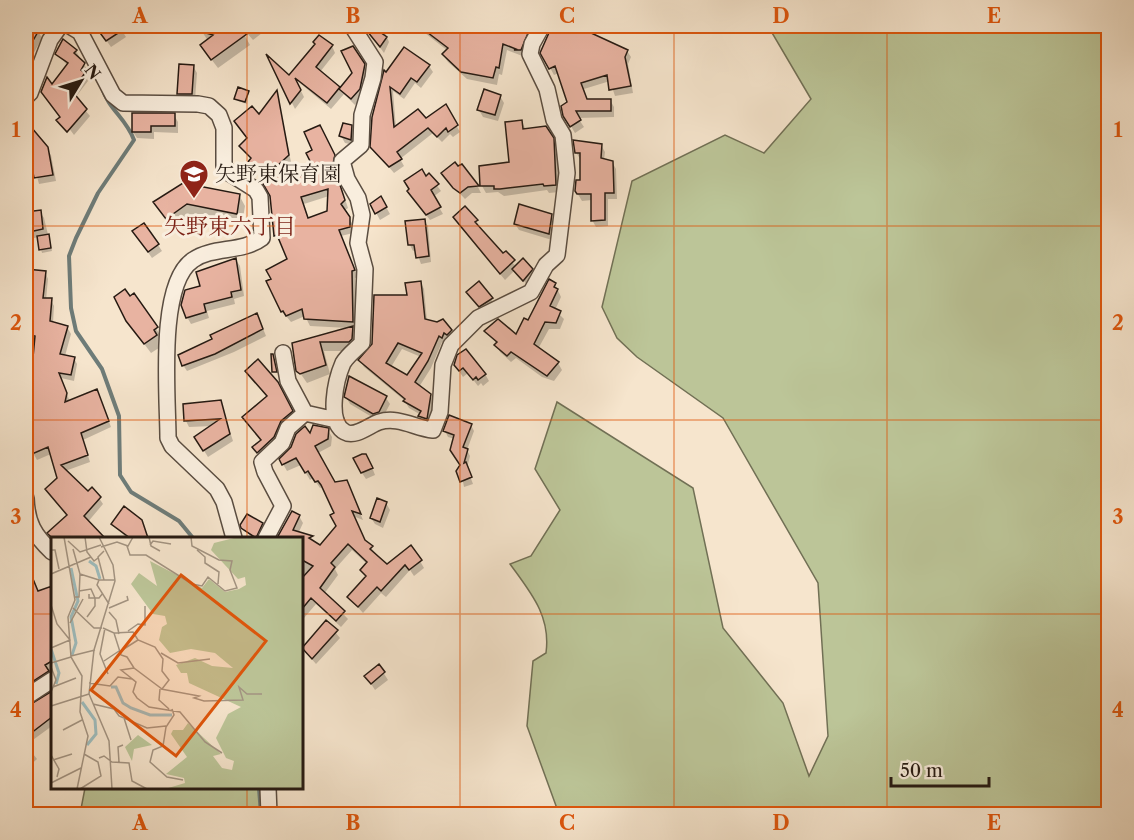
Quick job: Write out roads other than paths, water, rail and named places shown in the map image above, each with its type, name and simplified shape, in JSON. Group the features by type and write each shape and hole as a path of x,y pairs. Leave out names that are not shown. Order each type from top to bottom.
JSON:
{"street":[{"path":"26,97 30,93 50,40 60,26"},
{"path":"70,26 80,32 113,95 123,103 198,104 214,110 224,128 224,166 256,190 260,197 262,238 251,246 202,255 184,267 166,324 168,438 172,446 217,489 224,502 234,537"},
{"path":"351,26 375,62 373,78 362,115 361,145 342,161 347,179 358,198 362,215 358,243 366,269 362,343 344,361 334,397 336,420 346,433 352,434 381,421 433,430 440,412 443,365 451,345 478,318 531,292 546,265 557,255 567,173 563,135 554,120 547,89 530,54 532,44 542,26"},
{"path":"283,353 288,381 305,413 336,420"},
{"path":"267,537 283,506 262,462 282,443 288,428 305,413"},
{"path":"26,498 27,517 32,530 51,551"},
{"path":"26,697 51,681"},
{"path":"268,789 269,814"}],"waterway":[{"path":"102,88 134,140 98,193 69,256 71,308 76,331 102,369 119,416 120,475 131,492 179,521 192,537"},
{"path":"259,789 261,814"}],"place":[{"name":"矢野東保育園","path":"194,200"}],"district":[{"name":"矢野東六丁目","path":"230,226"}]}
